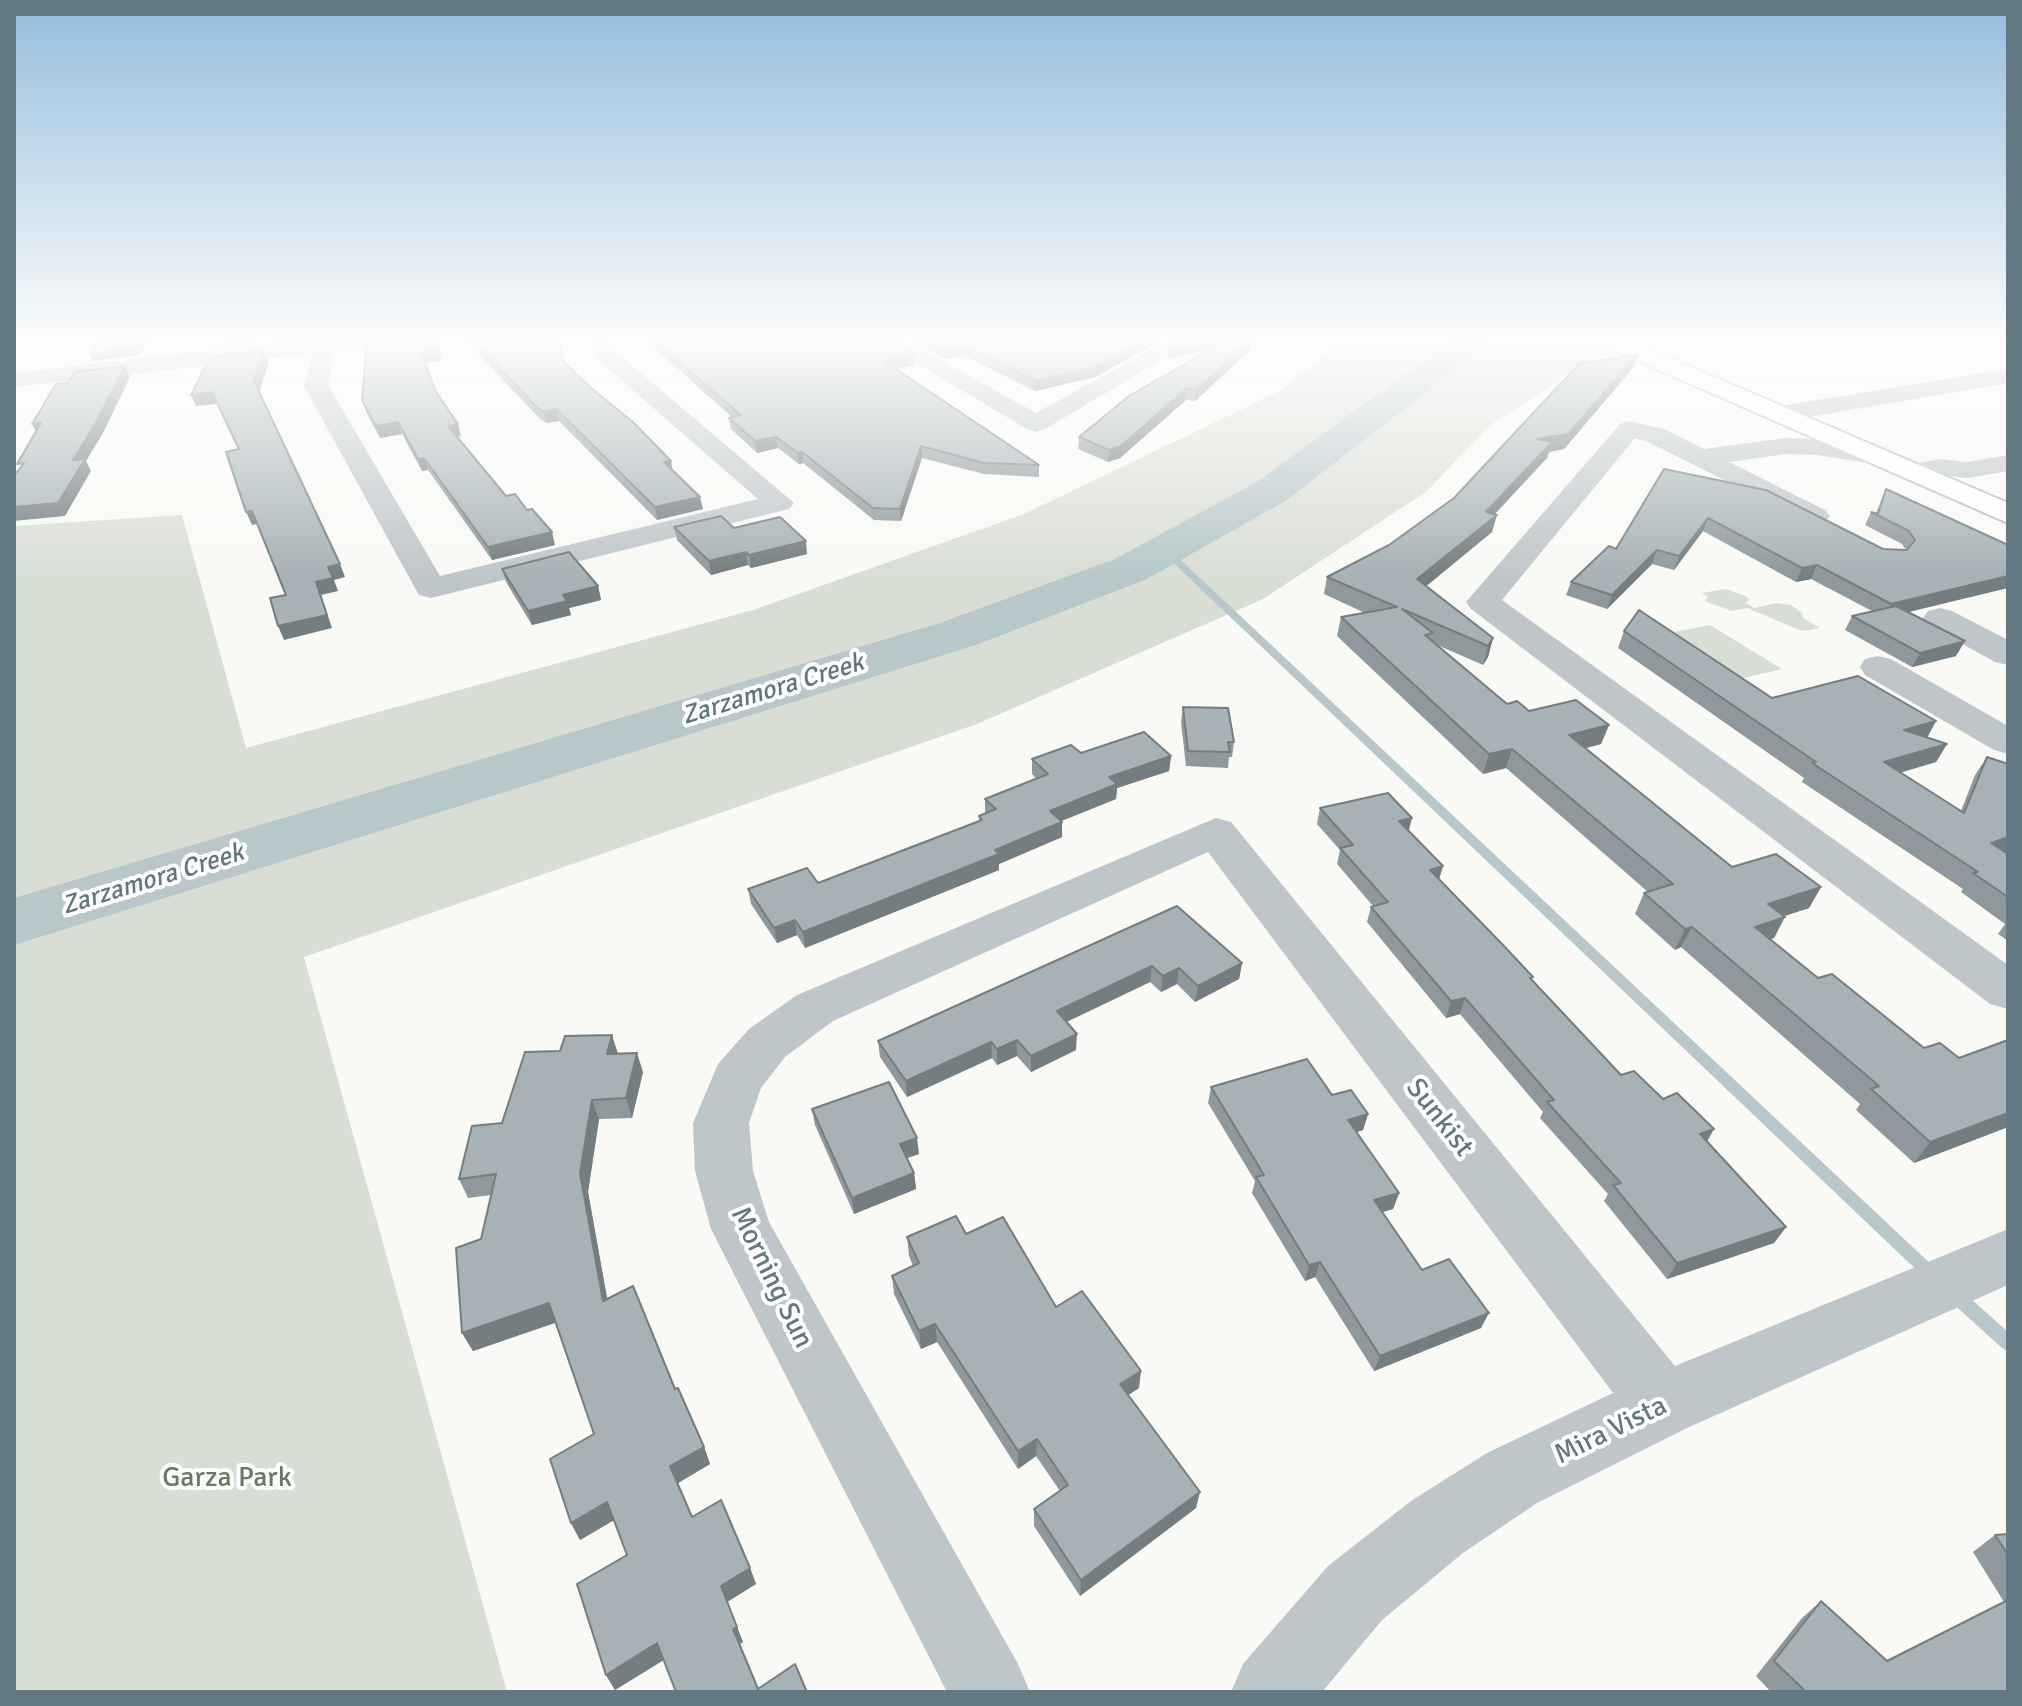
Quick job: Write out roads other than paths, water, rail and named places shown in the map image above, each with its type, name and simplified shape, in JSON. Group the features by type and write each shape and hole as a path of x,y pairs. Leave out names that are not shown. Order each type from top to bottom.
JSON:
{"main road":[{"path":"1762,418 1780,427"},
{"path":"1875,456 2008,514"}],"street":[{"path":"334,418 431,588 779,503 679,418"},
{"path":"1025,418 1036,424 1047,418"},
{"path":"1700,458 1780,427 1822,418"},
{"path":"1780,427 1817,447 1875,456"},
{"path":"1835,525 1655,435 1629,429 1483,602 2008,991"},
{"path":"1941,467 1939,458 2008,446"},
{"path":"1912,472 1941,467 1967,470 2008,463"},
{"path":"1940,618 2008,654"},
{"path":"1878,667 2008,742"},
{"name":"Sunkist","path":"1216,832 1663,1404"},
{"name":"Morning Sun","path":"990,1692 741,1229 724,1171 721,1123 737,1079 767,1043 815,1008 1216,832"},
{"name":"Mira Vista","path":"1271,1692 1355,1593 1437,1527 1512,1478 1663,1404 1967,1273"}],"waterway":[{"name":"Zarzamora Creek","path":"14,922 958,634 1131,569 1272,491 1369,418"},
{"path":"1165,550 1930,1273"},
{"path":"1955,1295 2008,1343"}],"park label":[{"name":"Garza Park","path":"227,1479"}]}
